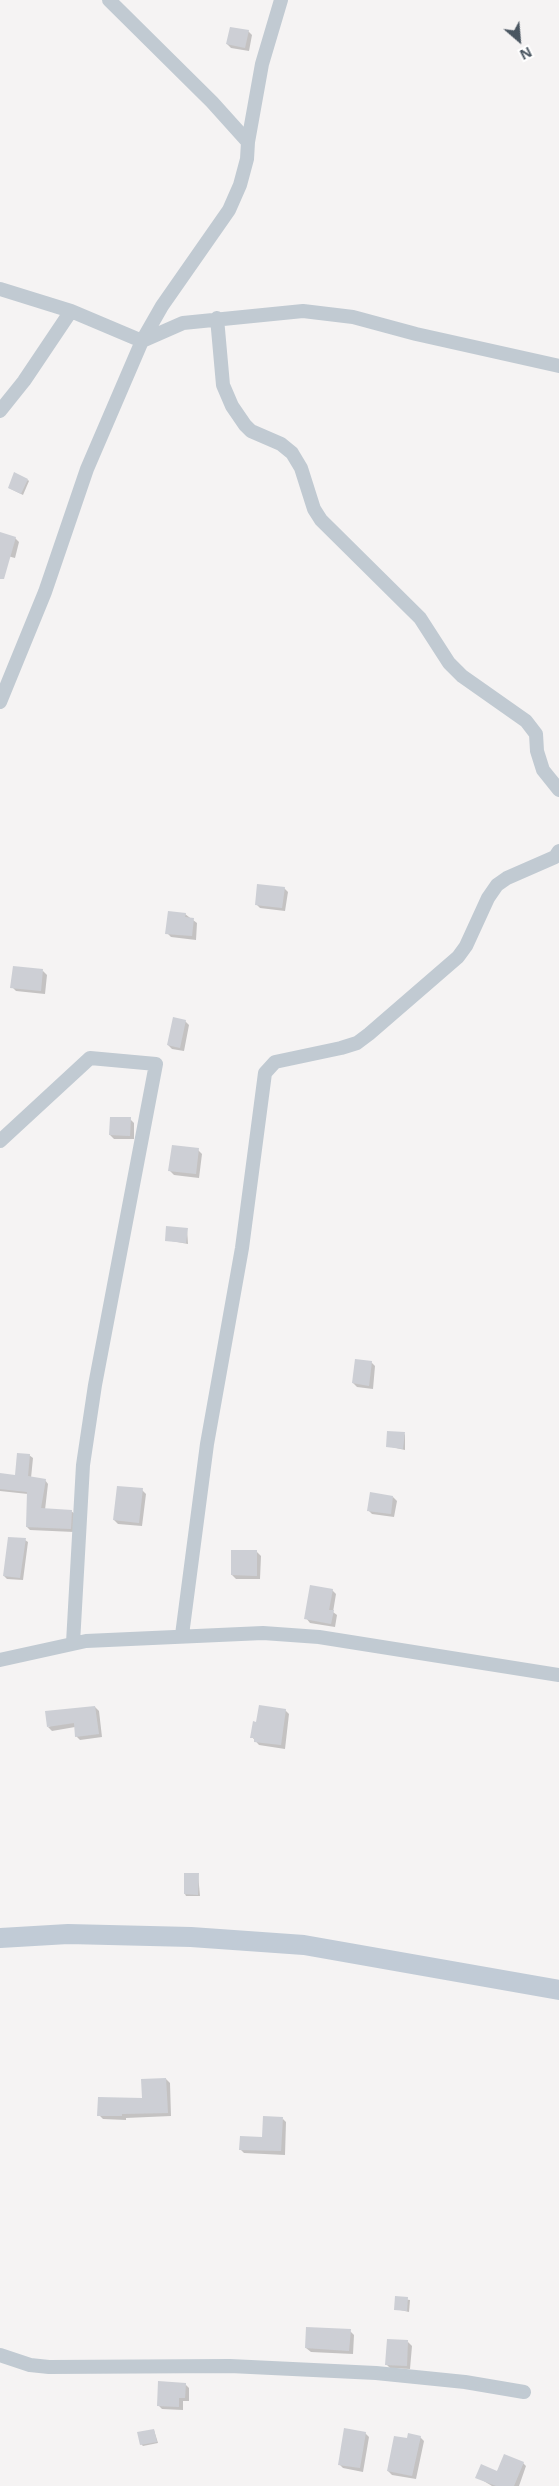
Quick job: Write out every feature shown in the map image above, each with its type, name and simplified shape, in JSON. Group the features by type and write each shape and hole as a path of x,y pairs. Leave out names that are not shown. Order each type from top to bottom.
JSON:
{"street":[{"path":"109,0 212,102 248,142"},
{"path":"0,702 45,592 87,469 142,341 162,306 229,210 247,159 248,142 262,64 281,0"},
{"path":"0,289 71,311 142,341 183,323 217,318 304,311 353,317 416,334 559,366"},
{"path":"0,410 24,381 71,311"},
{"path":"217,318 223,385 232,406 245,426 281,444 292,453 302,468 314,509 321,520 420,618 449,663 462,676 526,721 536,734 537,751 543,770 558,790"},
{"path":"182,1635 207,1444 242,1248 265,1073 275,1062 341,1048 369,1034 458,958 466,946 488,898 497,885 507,878 555,857 559,851"},
{"path":"0,1141 90,1058 156,1064 94,1385 83,1465 73,1643"},
{"path":"0,1660 73,1643 182,1635 263,1633 319,1637 559,1675"},
{"path":"0,1938 68,1934 181,1936 304,1945 559,1990"},
{"path":"0,2355 30,2365 49,2367 230,2366 376,2373 464,2382 524,2392"}],"building":[{"path":"230,27 249,30 245,48 226,44"},
{"path":"14,472 28,479 21,494 8,488"},
{"path":"0,532 16,537 4,579 0,579"},
{"path":"257,884 285,887 282,908 255,905"},
{"path":"168,911 186,913 185,917 194,918 192,936 165,934"},
{"path":"13,966 43,969 41,991 10,988"},
{"path":"173,1017 186,1020 180,1048 167,1045"},
{"path":"110,1117 131,1117 130,1136 109,1135"},
{"path":"172,1145 199,1148 196,1174 168,1171"},
{"path":"166,1226 188,1228 186,1243 165,1241"},
{"path":"355,1359 372,1361 369,1386 352,1383"},
{"path":"387,1431 405,1432 403,1449 386,1447"},
{"path":"17,1453 30,1454 28,1476 46,1479 41,1508 72,1510 71,1529 26,1527 27,1492 0,1489 0,1473 15,1475"},
{"path":"117,1486 143,1488 139,1523 113,1520"},
{"path":"370,1492 393,1496 391,1514 367,1511"},
{"path":"8,1537 26,1538 20,1578 3,1576"},
{"path":"231,1550 257,1550 257,1576 231,1575"},
{"path":"310,1585 333,1589 329,1610 334,1610 331,1624 304,1619"},
{"path":"259,1705 286,1709 281,1745 254,1742 254,1738 250,1738 253,1721 256,1722"},
{"path":"95,1706 99,1734 75,1737 74,1723 47,1727 45,1711"},
{"path":"184,1873 199,1873 198,1895 184,1894"},
{"path":"166,2078 168,2113 97,2116 98,2097 142,2098 141,2079"},
{"path":"263,2116 283,2117 281,2151 239,2150 240,2136 262,2137"},
{"path":"395,2296 408,2297 407,2311 394,2310"},
{"path":"306,2327 351,2329 349,2351 305,2348"},
{"path":"387,2339 408,2340 407,2366 385,2365"},
{"path":"158,2381 186,2383 185,2398 179,2398 179,2407 157,2406"},
{"path":"344,2428 366,2432 360,2468 338,2465"},
{"path":"154,2429 157,2442 140,2445 137,2432"},
{"path":"408,2433 421,2436 412,2476 387,2471 394,2436 407,2438"},
{"path":"504,2454 524,2462 514,2486 496,2486 475,2478 481,2464 497,2471"}]}
